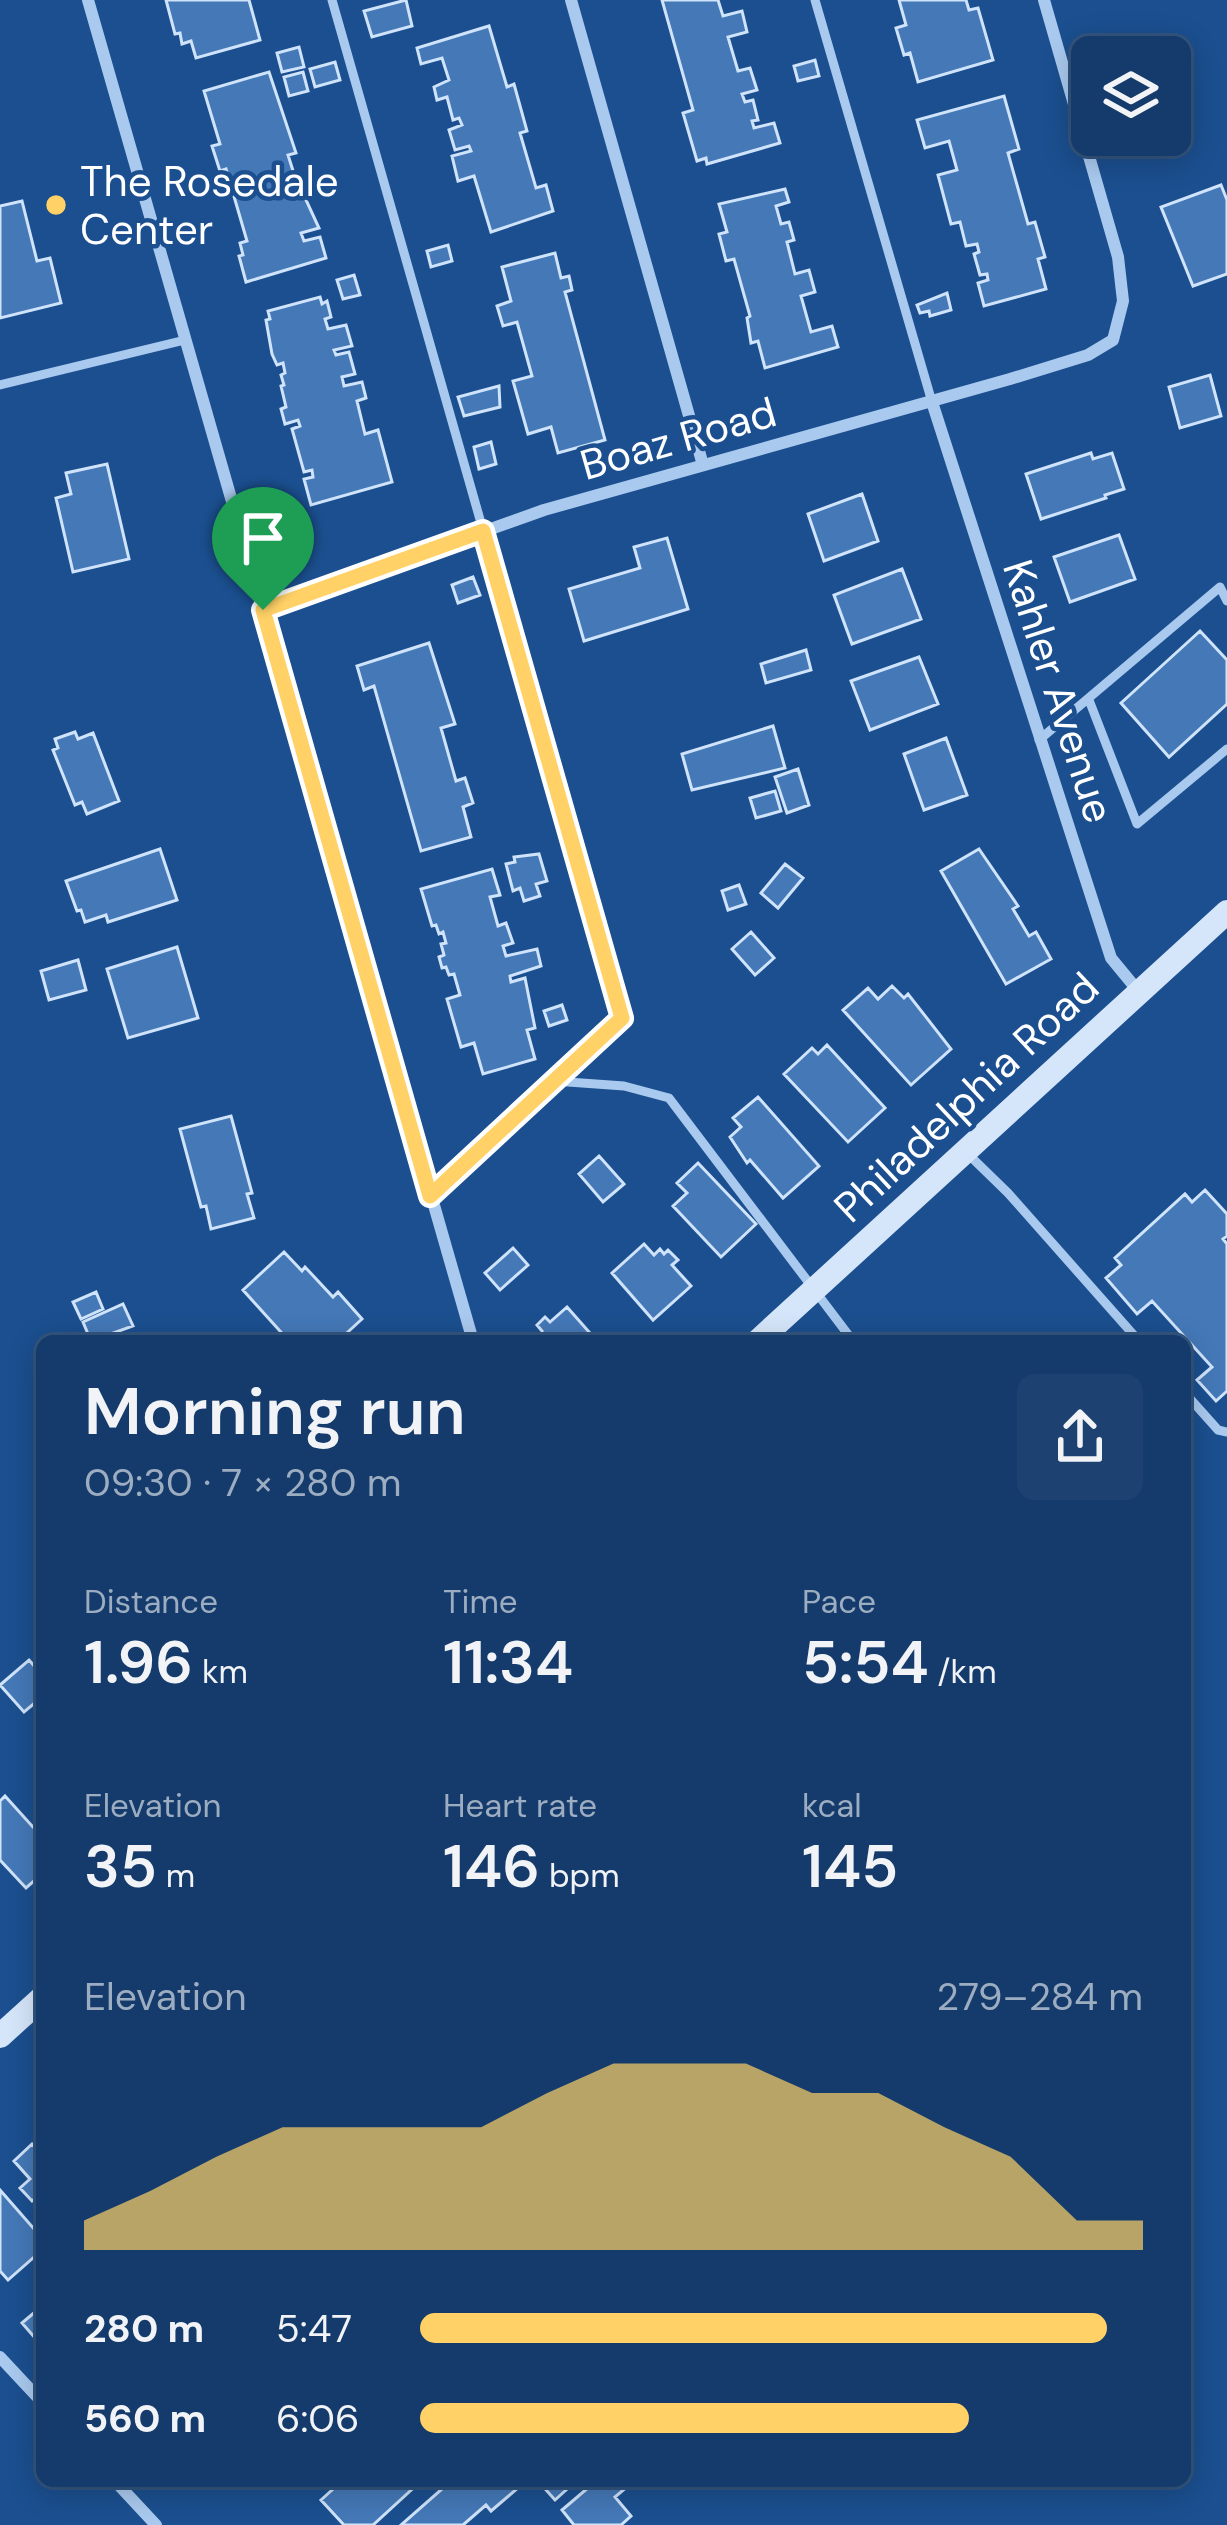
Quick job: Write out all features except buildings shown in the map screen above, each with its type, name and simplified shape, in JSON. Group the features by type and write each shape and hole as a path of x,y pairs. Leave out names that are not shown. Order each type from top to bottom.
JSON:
{"main road":[{"name":"Philadelphia Road","path":"765,1335 1227,912"},
{"path":"0,2036 36,2003"}],"street":[{"path":"88,0 470,1335"},
{"path":"571,0 703,465"},
{"name":"Boaz Road","path":"263,610 544,510 932,402 1088,355 1113,340 1123,301 1118,256 1044,0"},
{"name":"Kahler Avenue","path":"932,402 1111,958 1138,992"},
{"path":"0,2356 36,2395"},
{"path":"121,2487 156,2525"}],"lane":[{"path":"332,0 622,1018 430,1196"},
{"path":"815,0 932,402"},
{"path":"0,385 185,340"},
{"path":"1039,740 1220,587 1227,601"},
{"path":"1088,700 1137,824 1227,748"},
{"path":"554,1081 624,1086 669,1098 849,1335"},
{"path":"965,1151 1134,1335"},
{"path":"1191,1400 1218,1430 1227,1432"}],"place":[{"name":"The Rosedale Center","path":"56,205"}],"route":[{"path":"483,531 622,1018 430,1196 410,1126 263,610 483,531"}]}
